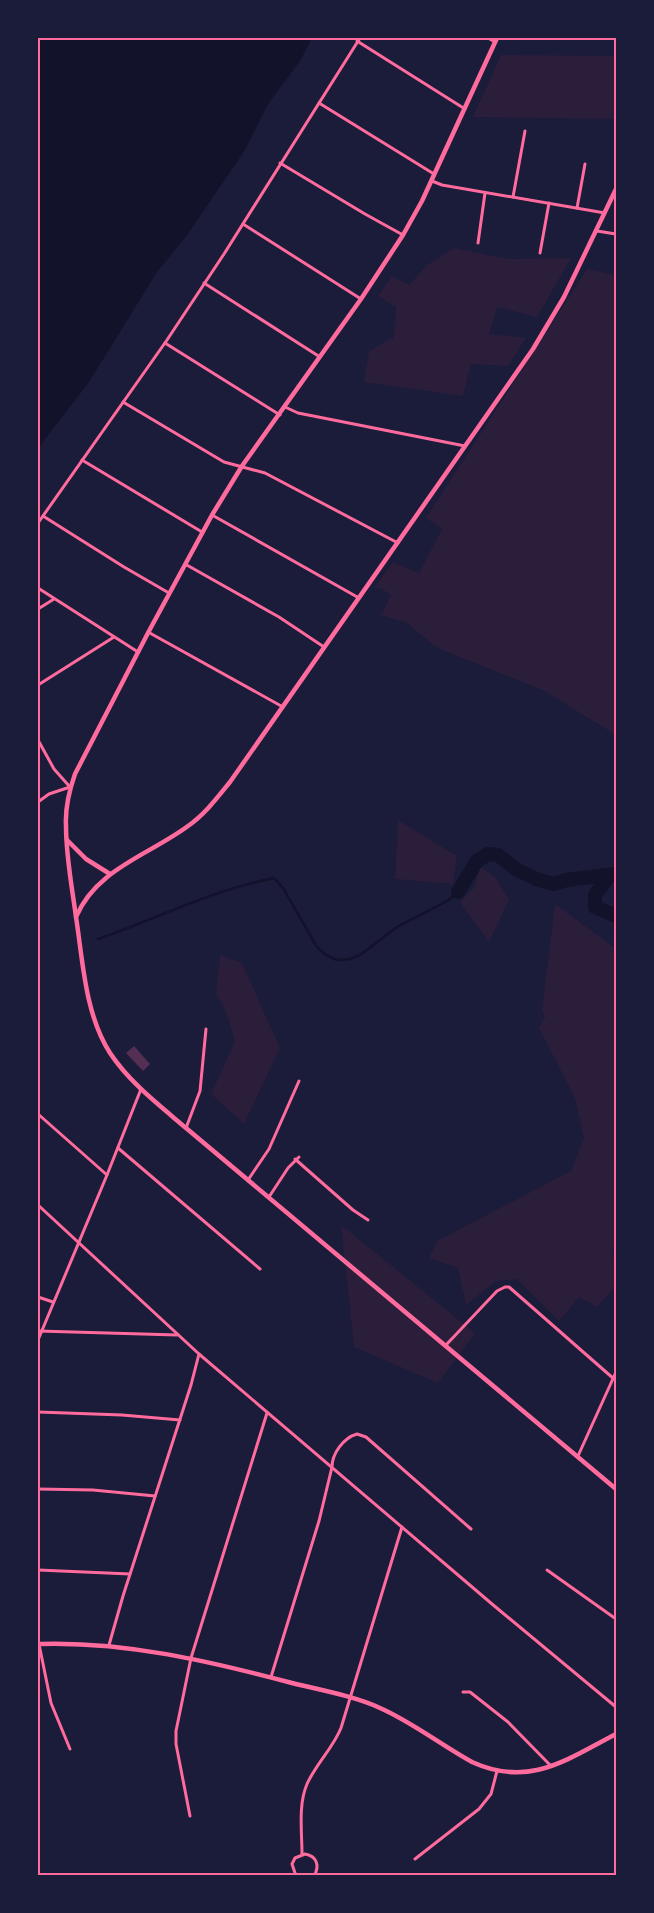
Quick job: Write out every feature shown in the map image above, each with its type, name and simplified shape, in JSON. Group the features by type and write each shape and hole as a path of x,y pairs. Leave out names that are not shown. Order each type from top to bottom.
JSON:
{"main road":[{"path":"496,40 432,181 403,235 361,300 242,466 202,532 148,632 84,754 70,787 66,818 67,840 87,988 99,1032 117,1063 141,1089 186,1128 616,1489"},
{"path":"76,917 84,900 99,882 174,836 201,816 230,782 533,348 564,297 616,189"},
{"path":"67,840 86,859 110,874"},
{"path":"38,1644 82,1643 109,1645 190,1658 271,1677 351,1699 379,1707 465,1758 488,1769 497,1771 527,1772 551,1766 565,1761 616,1734"}],"street":[{"path":"488,38 496,40"},
{"path":"38,523 165,343 243,224 359,39 465,109"},
{"path":"319,103 434,175"},
{"path":"513,197 525,131"},
{"path":"280,163 403,235"},
{"path":"577,208 585,164"},
{"path":"432,181 442,185 605,213"},
{"path":"478,243 486,193"},
{"path":"540,253 549,203"},
{"path":"243,224 361,300"},
{"path":"596,231 616,234"},
{"path":"204,283 320,357"},
{"path":"165,343 280,415"},
{"path":"123,402 224,462 265,472 398,543"},
{"path":"286,407 298,413 466,446"},
{"path":"82,460 202,532"},
{"path":"212,515 359,598"},
{"path":"43,516 169,593"},
{"path":"185,564 279,617 324,648"},
{"path":"38,588 138,652"},
{"path":"38,610 54,599"},
{"path":"148,632 283,707"},
{"path":"38,686 114,637"},
{"path":"38,740 54,769 70,787 50,794 38,802"},
{"path":"186,1128 200,1091 206,1029"},
{"path":"248,1180 269,1149 299,1081"},
{"path":"38,1340 39,1331 79,1243 141,1089"},
{"path":"38,1114 107,1175"},
{"path":"118,1148 260,1269"},
{"path":"269,1197 297,1158 353,1210 368,1220"},
{"path":"38,1205 199,1354 492,1604 616,1707"},
{"path":"446,1345 497,1291 504,1287 509,1287 614,1379"},
{"path":"38,1297 53,1302"},
{"path":"39,1331 178,1335"},
{"path":"109,1645 199,1354"},
{"path":"578,1456 616,1372"},
{"path":"38,1412 122,1415 180,1420"},
{"path":"190,1816 176,1736 190,1658 267,1413"},
{"path":"271,1677 319,1521 332,1460 348,1438 357,1434 363,1435 471,1530"},
{"path":"38,1489 93,1490 155,1496"},
{"path":"302,1854 302,1804 304,1792 310,1777 338,1735 351,1699 402,1527"},
{"path":"38,1570 130,1574"},
{"path":"547,1570 616,1619"},
{"path":"38,1644 51,1703 70,1748"},
{"path":"463,1692 470,1692 508,1722 551,1766"},
{"path":"416,1859 479,1809 491,1794 497,1771"},
{"path":"296,1876 292,1864 295,1858 302,1854 314,1857 317,1863 314,1876"}],"shaded area":[{"path":"38,38 312,38 300,61 268,104 245,150 185,238 157,272 89,382 38,448"},
{"path":"501,55 616,56 616,119 473,117"},
{"path":"454,248 507,259 571,258 537,317 497,307 489,334 526,338 508,366 471,364 463,396 364,382 369,351 394,337 396,307 378,296 392,276 409,285 427,265"},
{"path":"587,269 616,275 616,735 543,690 437,648 407,623 381,615 391,595 382,589 374,588 393,562 419,573 442,529 426,518"},
{"path":"398,820 457,856 453,884 395,879"},
{"path":"480,867 495,877 509,900 489,942 460,902 475,887"},
{"path":"555,904 616,949 616,1244 613,1248 616,1286 597,1307 579,1297 559,1321 517,1279 496,1281 466,1305 458,1268 429,1258 437,1241 571,1171 584,1138 575,1098 539,1028 545,1017 542,1011"},
{"path":"220,955 242,963 280,1048 244,1124 211,1094 235,1041 226,1012 216,993"},
{"path":"341,1225 475,1333 438,1383 354,1347"}],"building":[{"path":"134,1046 150,1064 143,1071 126,1053"}],"waterway":[{"path":"458,892 477,861 488,854 498,855 517,870 539,880 554,884 566,880 616,874"},
{"path":"609,876 595,895 595,907 616,916"},
{"path":"98,939 206,897 274,878 283,888 317,947 326,955 337,960 350,959 360,955 397,927 449,900 458,892"}]}
